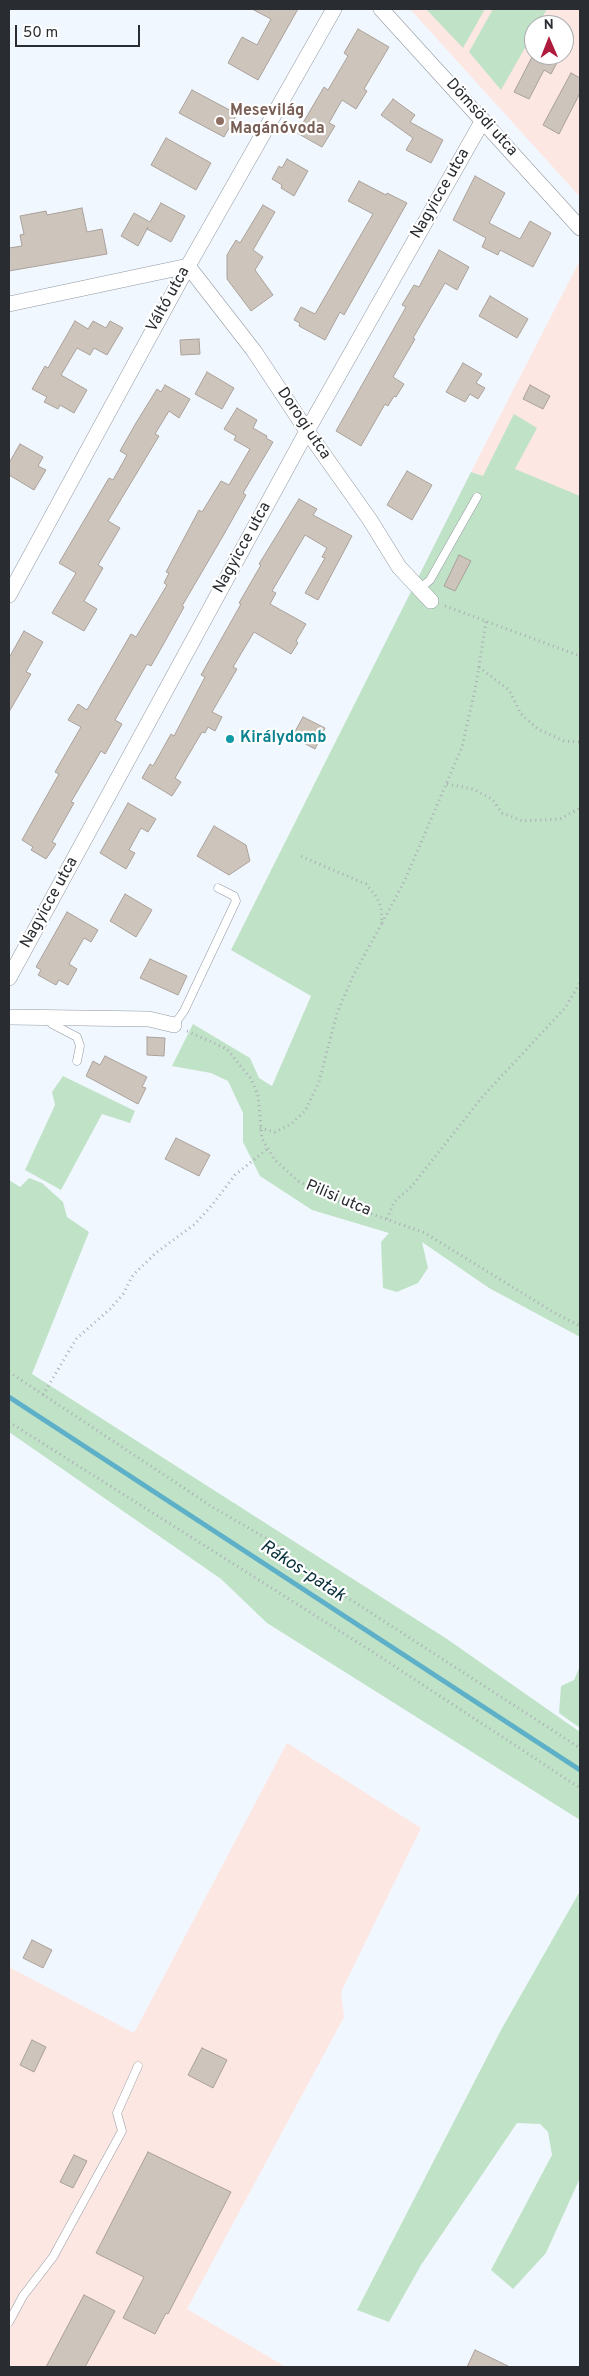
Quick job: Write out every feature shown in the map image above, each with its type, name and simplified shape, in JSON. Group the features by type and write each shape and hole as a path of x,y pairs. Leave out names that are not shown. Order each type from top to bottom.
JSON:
{"street":[{"name":"Váltó utca","path":"9,595 188,266 334,9"},
{"name":"Dömsödi utca","path":"381,9 580,228"},
{"name":"Nagyicce utca","path":"9,978 307,431 483,120"},
{"path":"9,304 188,266"},
{"name":"Dorogi utca","path":"188,266 254,350 307,431 370,520 399,567 418,590 431,601"},
{"path":"9,1016 150,1019 174,1025"}],"lane":[{"path":"418,590 430,580 477,497"},
{"path":"174,1025 184,1011 236,901 234,896 218,888"},
{"path":"49,1017 52,1024 77,1037 80,1046 77,1061"},
{"path":"9,2322 24,2296 53,2257 122,2131 117,2112 138,2066"}],"path":[{"path":"431,601 580,656"},
{"path":"260,1128 274,1132 291,1124 305,1111 319,1082 337,1014 354,974 404,882 462,747 479,667 486,621"},
{"path":"479,667 510,690 521,714 538,729 564,741 580,742"},
{"path":"447,784 473,789 492,799 502,813 523,821 560,819 580,808"},
{"path":"298,855 366,884 376,896 381,907 382,923"},
{"path":"387,1219 394,1202 412,1186 483,1096 564,1008 580,983"},
{"name":"Pilisi utca","path":"174,1025 227,1049 255,1086 258,1095 260,1128 267,1149 286,1172 309,1188 425,1233 553,1312 580,1326"},
{"path":"43,1395 76,1339 117,1302 133,1275 157,1252 195,1224 235,1175 267,1149"},
{"path":"9,1372 214,1508 271,1541 328,1585 580,1748"},
{"path":"9,1422 376,1654 580,1788"}],"shaded area":[{"path":"410,9 580,9 580,197"},
{"path":"580,260 580,514 471,472"},
{"path":"287,1743 421,1828 341,1992 344,2017 187,2309 286,2367 9,2367 9,1967 134,2033"}],"green space":[{"path":"426,9 485,9 463,48"},
{"path":"493,9 547,9 544,15 524,15 524,50 501,90 469,52"},
{"path":"514,414 537,428 515,469 580,496 580,1337 489,1288 422,1242 428,1268 418,1283 397,1292 383,1288 381,1242 389,1233 312,1210 260,1176 243,1142 243,1113 228,1081 211,1073 172,1066 193,1024 250,1058 259,1078 272,1086 311,996 231,950 471,472 483,476"},
{"path":"63,1076 135,1111 130,1123 102,1114 61,1190 25,1170 55,1105 52,1092"},
{"path":"29,1178 42,1183 63,1202 67,1217 89,1232 32,1374 447,1639 580,1732 580,1820 267,1623 221,1579 9,1432 9,1180 20,1187"},
{"path":"580,1666 580,1728 559,1713 561,1686 574,1680"},
{"path":"580,1891 580,2178 546,2253 513,2289 491,2270 552,2155 548,2132 540,2124 517,2123 421,2265 389,2322 357,2310 501,2030"}],"building":[{"path":"252,9 298,9 258,80 228,63 242,37 257,45 271,19"},
{"path":"358,29 389,47 364,89 367,91 356,109 342,100 329,123 335,126 322,147 297,133 324,87 328,90 348,56 344,53"},
{"path":"528,65 556,65 551,74 544,70 529,99 514,92"},
{"path":"571,73 580,78 580,93 559,134 543,125"},
{"path":"192,90 237,114 224,137 179,113"},
{"path":"393,99 415,115 410,122 443,140 431,163 406,150 413,138 381,115"},
{"path":"166,138 211,163 196,190 151,165"},
{"path":"287,159 308,171 294,196 281,188 282,185 272,179 279,166 282,168"},
{"path":"475,176 505,193 489,223 520,239 530,221 551,233 533,267 500,250 498,255 482,247 486,238 453,220"},
{"path":"359,181 407,203 344,315 340,312 325,340 299,326 300,323 294,320 301,307 315,314 373,214 348,201"},
{"path":"161,203 185,216 171,242 147,229 148,227 138,246 121,236 134,213 150,222"},
{"path":"263,205 275,212 253,250 263,257 255,270 273,295 251,311 227,279 227,255 236,240 240,243"},
{"path":"82,208 87,232 102,229 107,254 9,271 9,248 22,246 20,235 24,234 20,216 46,211 47,215"},
{"path":"439,250 469,267 457,290 445,283 393,377 404,384 388,406 385,404 361,446 336,431 406,307 402,305 414,285 419,287"},
{"path":"490,296 528,319 517,338 479,316"},
{"path":"75,321 88,329 93,321 106,328 110,321 123,328 107,355 94,348 90,355 77,348 61,375 87,390 74,413 60,405 58,409 44,402 47,397 32,389 45,366 48,368"},
{"path":"199,339 200,354 181,355 180,340"},
{"path":"463,363 482,374 476,383 485,388 478,399 470,394 465,402 446,392"},
{"path":"207,372 234,388 222,409 195,394"},
{"path":"165,385 190,399 179,418 169,411 155,434 159,436 108,521 120,528 98,565 103,568 84,601 97,609 84,631 52,613 76,573 59,563 109,478 113,480 127,455 120,451 136,423 157,389 161,392"},
{"path":"530,385 550,396 543,409 523,399"},
{"path":"237,408 257,420 253,428 273,442 243,493 246,495 182,606 184,607 163,645 151,666 147,664 115,720 122,724 105,754 101,751 71,802 74,803 52,842 56,844 46,859 31,850 33,847 22,840 59,774 55,772 81,727 68,720 78,704 87,710 131,634 136,637 167,585 164,583 169,573 166,572 199,510 202,512 221,481 229,485 250,449 234,440 236,436 224,429"},
{"path":"20,444 43,457 38,466 46,470 34,490 9,475 9,463"},
{"path":"407,471 432,485 412,520 387,505"},
{"path":"299,499 317,509 313,515 352,536 318,600 305,593 325,558 322,557 327,548 305,535 272,591 276,593 270,604 306,624 296,641 298,643 291,654 254,632 233,667 237,669 212,712 222,717 215,731 208,727 205,733 202,732 175,778 181,782 172,796 142,778 150,764 153,766 171,734 174,736 205,677 201,675 241,604 239,603 261,565 259,564"},
{"path":"459,555 471,561 455,591 444,586"},
{"path":"24,631 43,642 26,672 31,674 9,712 9,658"},
{"path":"303,717 325,728 315,749 292,737"},
{"path":"128,803 156,819 148,832 141,828 129,850 135,853 126,869 100,853"},
{"path":"214,826 246,845 250,861 229,875 197,856"},
{"path":"125,894 152,910 136,937 110,921"},
{"path":"67,912 98,930 91,942 84,938 69,964 77,969 68,985 59,980 56,985 38,975 41,970 36,967"},
{"path":"150,959 187,976 178,995 140,978"},
{"path":"147,1037 165,1038 164,1056 147,1055"},
{"path":"105,1056 147,1077 142,1087 146,1088 138,1104 86,1076 93,1061 100,1065"},
{"path":"176,1138 210,1155 199,1176 165,1159"},
{"path":"32,1940 52,1950 43,1968 23,1958"},
{"path":"32,2040 46,2047 34,2072 20,2065"},
{"path":"202,2048 227,2060 213,2088 188,2075"},
{"path":"148,2152 231,2192 168,2314 166,2313 155,2334 123,2318 144,2277 96,2253"},
{"path":"74,2155 87,2161 73,2188 60,2182"},
{"path":"84,2295 115,2311 85,2367 46,2367"},
{"path":"475,2350 510,2367 467,2367"}],"waterway":[{"name":"Rákos-patak","path":"9,1397 580,1770"}],"place":[{"name":"Mesevilág Magánóvoda","path":"220,121"},
{"name":"Királydomb","path":"230,739"}]}
